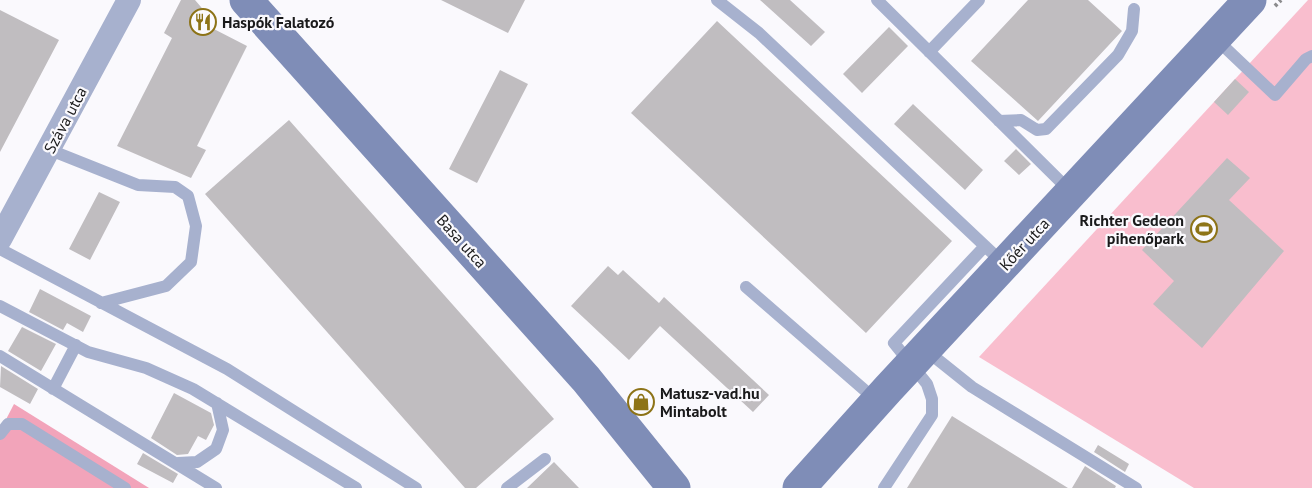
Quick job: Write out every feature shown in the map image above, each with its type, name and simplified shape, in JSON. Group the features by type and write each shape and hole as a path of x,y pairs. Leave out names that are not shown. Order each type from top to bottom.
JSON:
{"street":[{"name":"Száva utca","path":"0,239 129,0"},
{"name":"Basa utca","path":"246,0 586,379 674,487"},
{"name":"Kőér utca","path":"797,487 919,358 995,255 1072,192 1250,0"}],"lane":[{"path":"717,0 759,33 995,255"},
{"path":"929,52 979,0"},
{"path":"880,1 1072,192"},
{"path":"999,121 1021,120 1037,130 1046,129 1118,55 1132,31 1134,9"},
{"path":"1215,38 1275,95 1306,59 1312,57"},
{"path":"50,150 138,185 175,187 188,196 196,226 191,262 166,286 101,303"},
{"path":"0,249 227,369 416,488"},
{"path":"746,287 877,401"},
{"path":"0,306 88,352 146,368 194,389 356,488"},
{"path":"53,389 76,345"},
{"path":"0,356 216,488"},
{"path":"884,488 932,415 932,399 919,358"},
{"path":"919,358 972,387 1136,488"},
{"path":"177,463 197,462 216,449 223,430 217,403"},
{"path":"0,434 8,424 22,424 125,488"},
{"path":"507,488 545,459"}],"shaded area":[{"name":"Richter Gedeon pihenőpark","path":"1308,0 1312,0 1312,488 1194,488 979,357"},
{"path":"14,404 149,488 0,488 0,431"}],"building":[{"path":"181,0 195,0 213,21 210,27 247,46 197,146 206,150 191,178 117,146 172,38 164,33"},
{"path":"441,0 525,0 508,33"},
{"path":"760,0 790,0 825,32 811,46"},
{"path":"1028,0 1088,0 1122,31 1038,121 971,61"},
{"path":"0,10 59,40 0,152"},
{"path":"717,21 952,241 866,333 631,113"},
{"path":"889,27 908,46 862,93 843,74"},
{"path":"500,70 528,84 477,183 449,169"},
{"path":"1235,79 1249,92 1228,115 1214,102"},
{"path":"913,104 983,170 965,190 894,124"},
{"path":"289,120 554,419 476,488 465,488 205,194"},
{"path":"1016,149 1031,164 1019,175 1004,161"},
{"path":"1227,158 1250,178 1229,200 1284,251 1202,348 1153,304 1174,281 1142,250"},
{"path":"99,192 120,202 90,260 69,249"},
{"path":"608,266 618,275 623,270 659,303 664,297 769,395 753,412 660,326 629,360 571,306"},
{"path":"40,289 91,316 83,332 67,323 63,330 29,312"},
{"path":"22,327 56,344 41,371 8,351"},
{"path":"1,366 38,389 30,404 0,387"},
{"path":"174,393 211,413 214,425 206,440 198,436 188,454 177,455 151,438"},
{"path":"952,416 1068,488 907,488"},
{"path":"1098,445 1129,464 1125,472 1094,452"},
{"path":"143,453 178,474 173,483 137,464"},
{"path":"554,462 579,488 527,488"},
{"path":"1085,466 1116,486 1115,488 1072,488"}],"place":[{"name":"Haspók Falatozó","path":"203,22"},
{"name":"Richter Gedeon pihenőpark","path":"1204,229"},
{"name":"Matusz-vad.hu Mintabolt","path":"641,402"}]}
